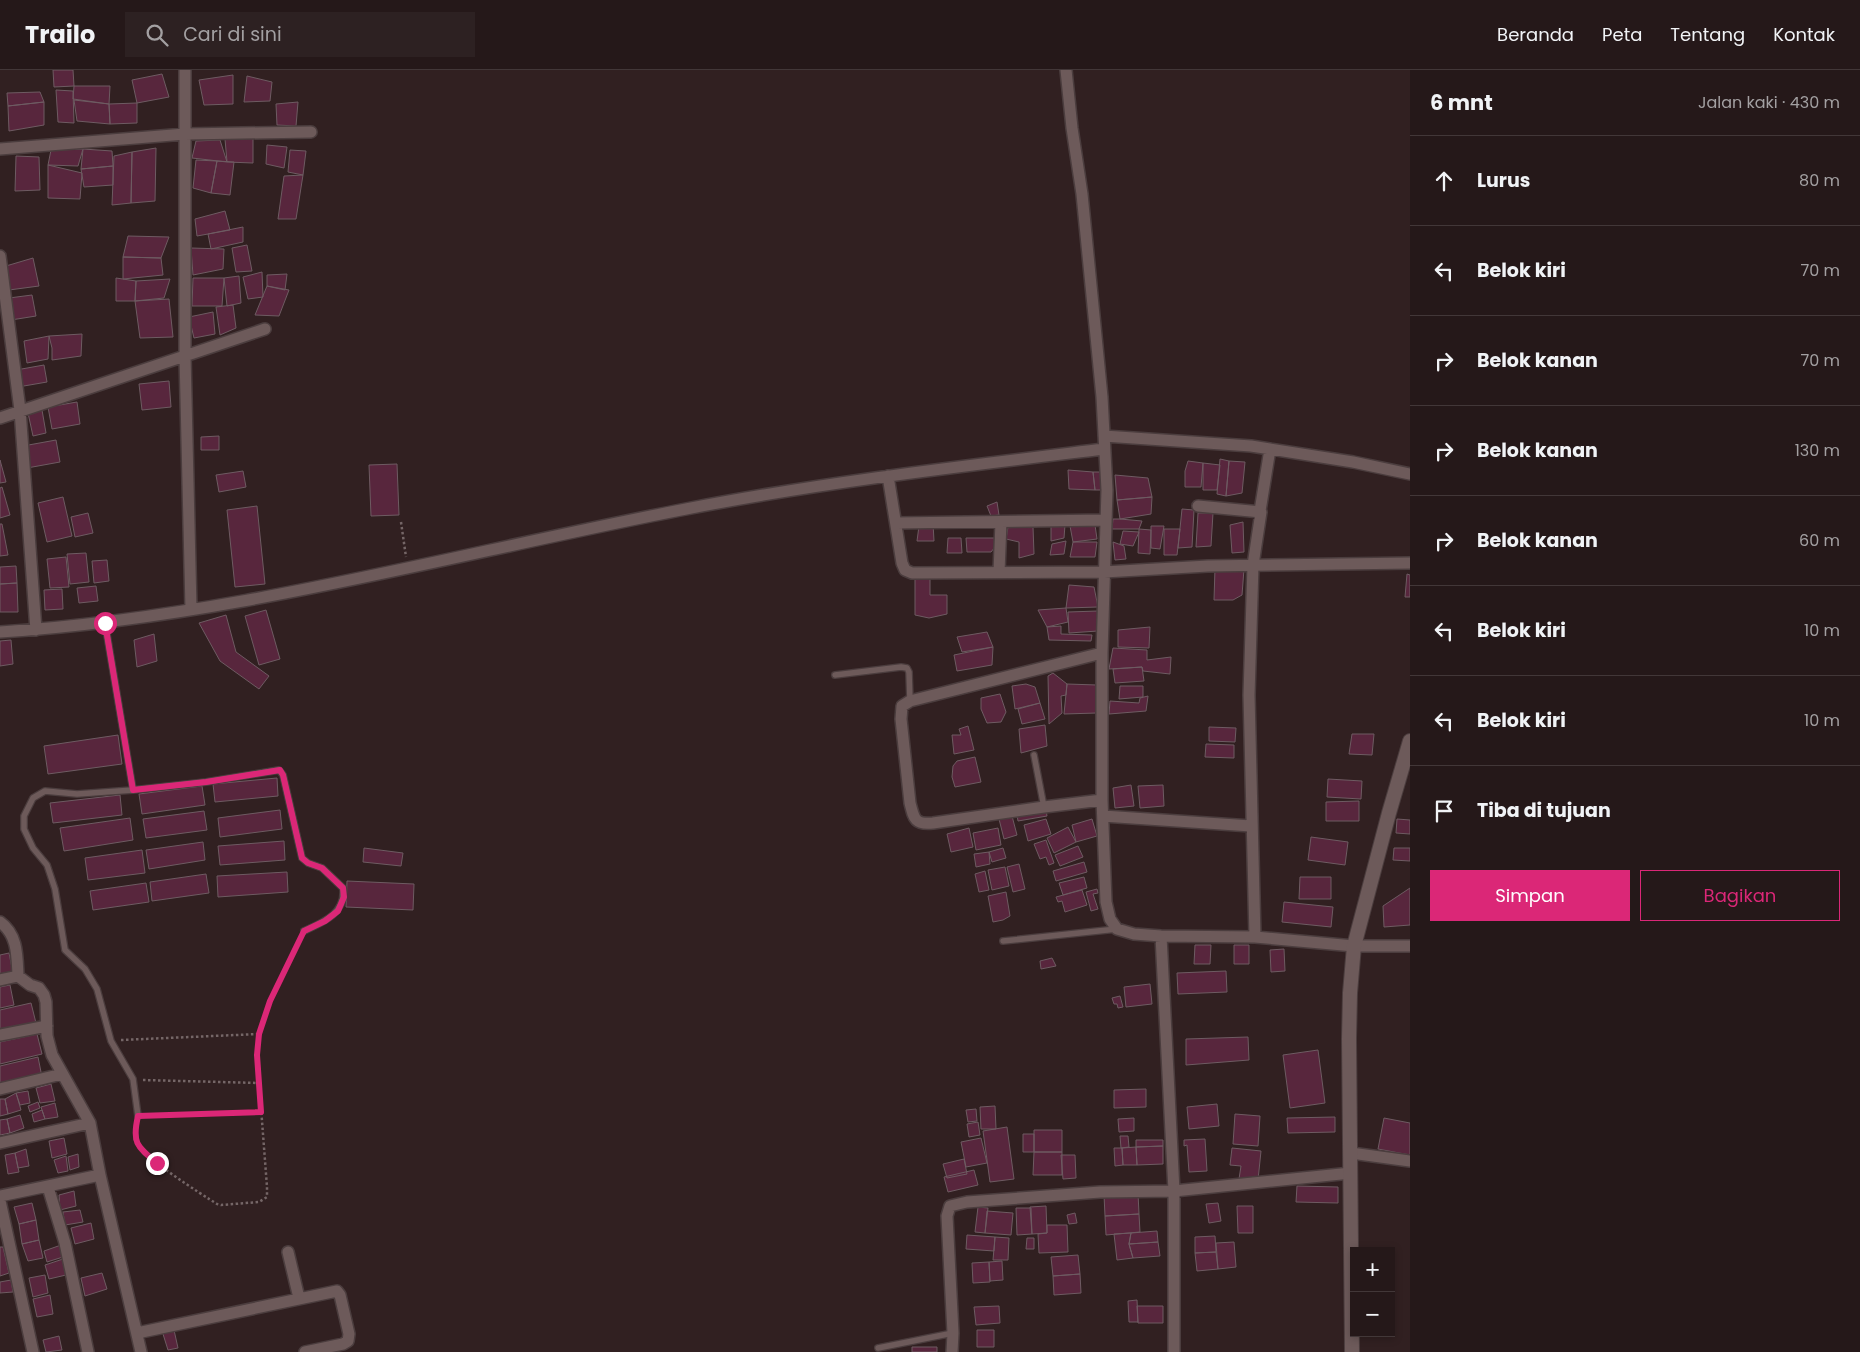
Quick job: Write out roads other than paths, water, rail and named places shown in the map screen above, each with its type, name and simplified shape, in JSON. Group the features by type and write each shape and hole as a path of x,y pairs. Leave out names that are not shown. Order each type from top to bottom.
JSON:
{"street":[{"path":"185,70 185,356 191,609"},
{"path":"1066,70 1082,194 1102,398 1107,490 1102,653 1102,800 1106,902 1110,919 1117,929 1134,934 1255,937 1354,946 1410,946"},
{"path":"0,149 185,134 310,132"},
{"path":"0,256 20,410 36,630"},
{"path":"0,418 265,329"},
{"path":"1104,436 1251,446 1353,462 1410,474"},
{"path":"0,632 105,623 191,609 408,568 687,508 888,476 1104,449"},
{"path":"1255,937 1249,695 1253,565 1270,449"},
{"path":"888,476 903,566 908,572 1104,572 1253,565 1410,563"},
{"path":"1198,506 1260,511"},
{"path":"896,523 1106,520"},
{"path":"999,572 1001,522"},
{"path":"1102,653 910,700 902,706 901,731 910,803 913,814 918,822 925,824 1102,800"},
{"path":"1352,1352 1352,1154 1349,1039 1354,946 1389,812 1406,772 1410,741"},
{"path":"1103,816 1251,826"},
{"path":"1,924 11,933 16,944 18,976"},
{"path":"1161,936 1174,1191 1174,1352"},
{"path":"0,980 18,976 30,985 39,988 44,995 47,1036 52,1055 90,1123 100,1175 141,1352"},
{"path":"0,1036 47,1026"},
{"path":"0,1088 62,1074"},
{"path":"0,1142 90,1123"},
{"path":"1352,1154 1410,1161"},
{"path":"952,1352 953,1333 946,1216 950,1206 967,1202 1091,1192 1174,1191 1351,1173"},
{"path":"0,1196 100,1175"},
{"path":"48,1187 65,1243 88,1352"},
{"path":"0,1201 33,1352"},
{"path":"288,1252 300,1298"},
{"path":"137,1333 337,1291 340,1295 349,1334 348,1341 343,1344 305,1352"}],"lane":[{"path":"105,623 133,790"},
{"path":"835,675 901,667 907,668 909,672 910,700"},
{"path":"1034,755 1044,807"},
{"path":"138,1116 133,1079 111,1040 97,989 92,978 65,950 55,889 47,865 33,848 24,829 24,816 33,798 44,791 77,794 133,790 206,782 275,770 282,771 302,858 308,863 322,868 343,888 344,897 338,911 325,921 304,931"},
{"path":"1003,941 1117,929"},
{"path":"878,1348 953,1333"}]}
